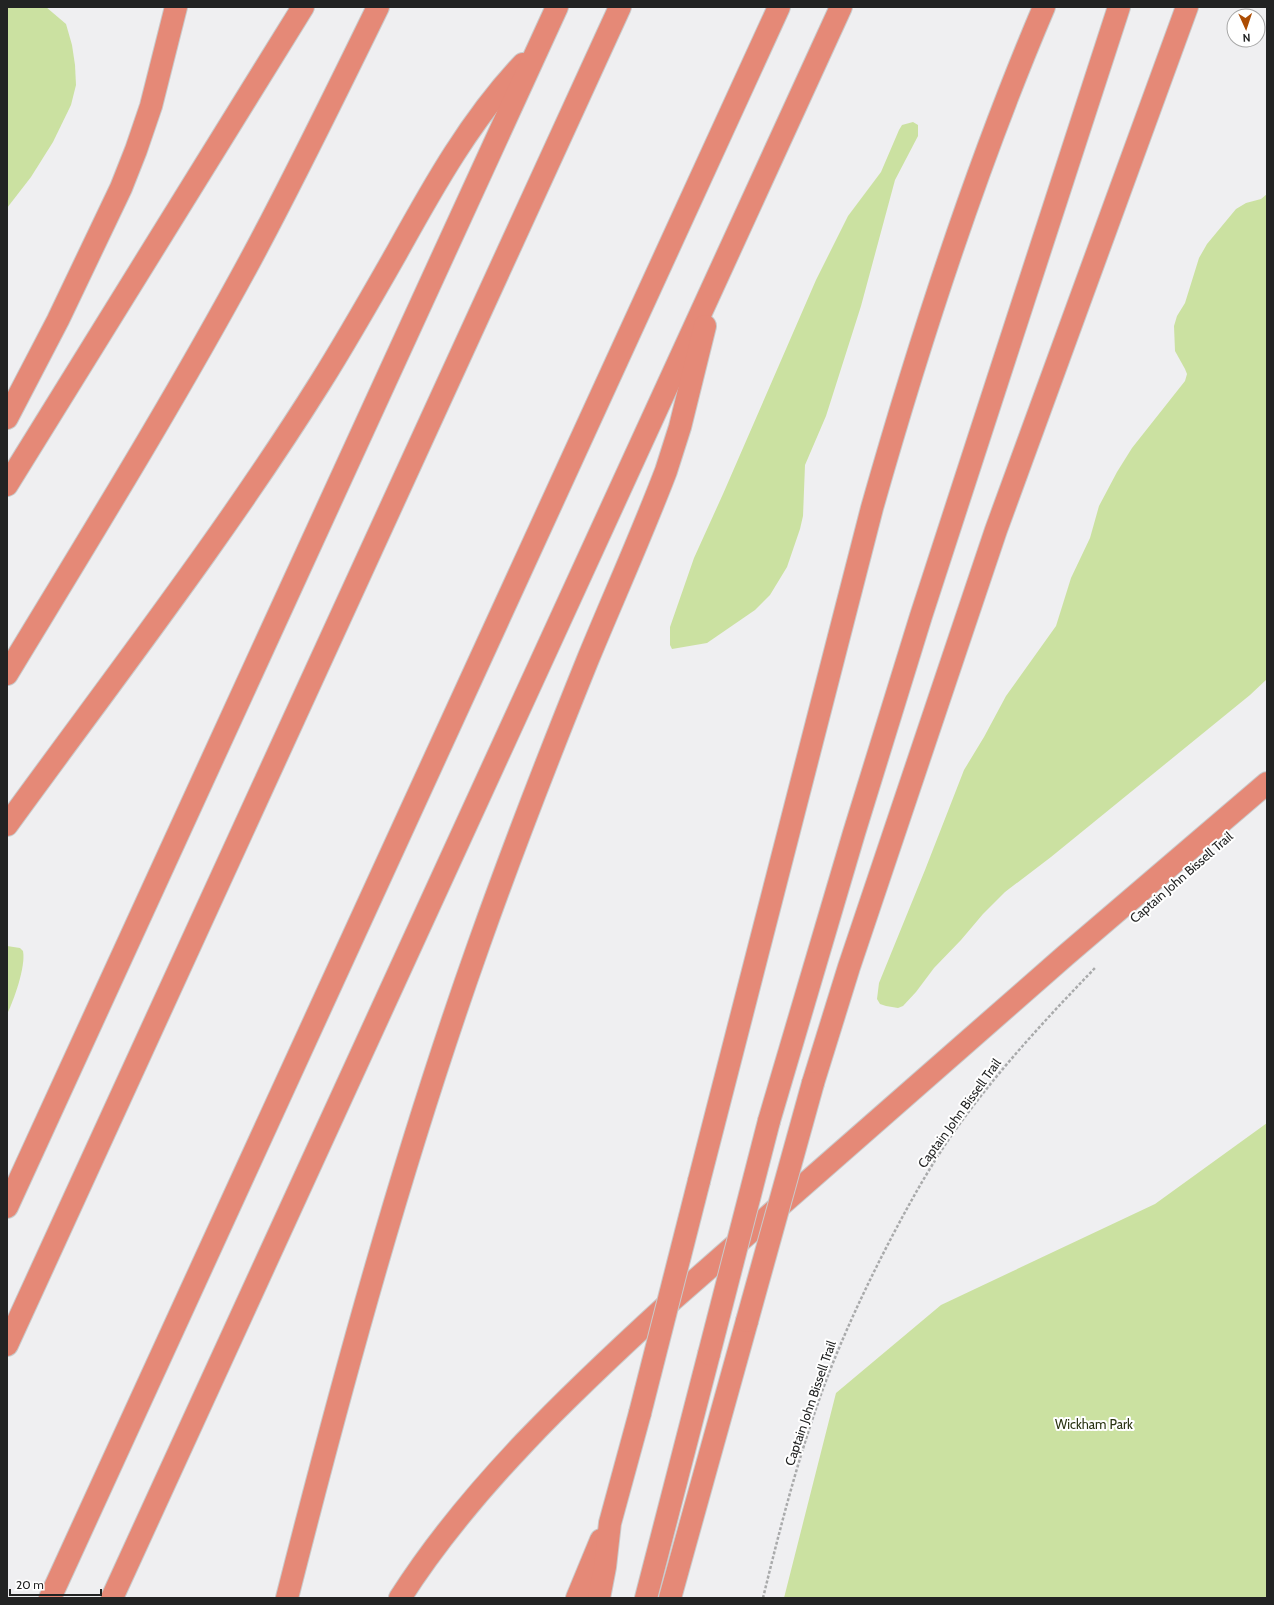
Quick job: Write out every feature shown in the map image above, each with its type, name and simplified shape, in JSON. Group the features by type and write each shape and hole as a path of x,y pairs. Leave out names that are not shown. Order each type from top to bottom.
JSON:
{"highway":[{"path":"7,418 58,320 121,188 151,106 176,7"},
{"path":"7,485 303,7"},
{"path":"7,674 221,313 308,149 378,7"},
{"path":"7,1206 557,7"},
{"path":"7,1345 620,7"},
{"path":"50,1598 779,7"},
{"path":"112,1598 841,7"},
{"path":"599,1598 605,1567 610,1523 640,1413 870,516 891,440 958,232 986,155 1044,7"},
{"path":"646,1598 769,1121 850,848 921,616 1119,7"},
{"path":"670,1598 813,1083 854,952 996,530 1187,7"},
{"path":"7,825 193,571 258,479 339,353 449,161 492,99 538,49"},
{"path":"287,1598 356,1343 424,1107 456,1011 506,871 557,737 666,471 690,392 712,288"},
{"path":"400,1598 439,1542 492,1479 543,1424 616,1352 686,1288 1060,960 1267,783"},
{"path":"577,1598 610,1523"}],"path":[{"name":"Captain John Bissell Trail","path":"763,1598 794,1480 814,1415 844,1336 884,1252 928,1172 949,1139 977,1100 1047,1018 1100,963"}],"green space":[{"path":"7,7 46,7 66,24 72,45 76,85 71,105 53,142 31,177 7,208"},
{"path":"913,122 918,125 918,136 895,180 861,306 826,416 805,465 803,516 787,567 770,595 755,610 707,643 672,649 670,645 670,627 694,558 816,280 848,216 881,172 902,125"},
{"path":"1267,194 1267,679 1250,695 1051,857 1005,892 934,968 916,992 903,1006 898,1008 880,1004 877,999 879,983 964,770 1006,696 1056,626 1071,578 1090,538 1099,506 1117,472 1132,448 1185,381 1187,374 1175,351 1174,326 1177,316 1185,303 1199,258 1207,244 1236,209 1246,203 1261,199"},
{"path":"7,946 20,948 23,951 23,965 19,983 7,1014"},
{"name":"Wickham Park","path":"1267,1123 1267,1598 784,1598 836,1393 941,1305 1155,1204"}]}
